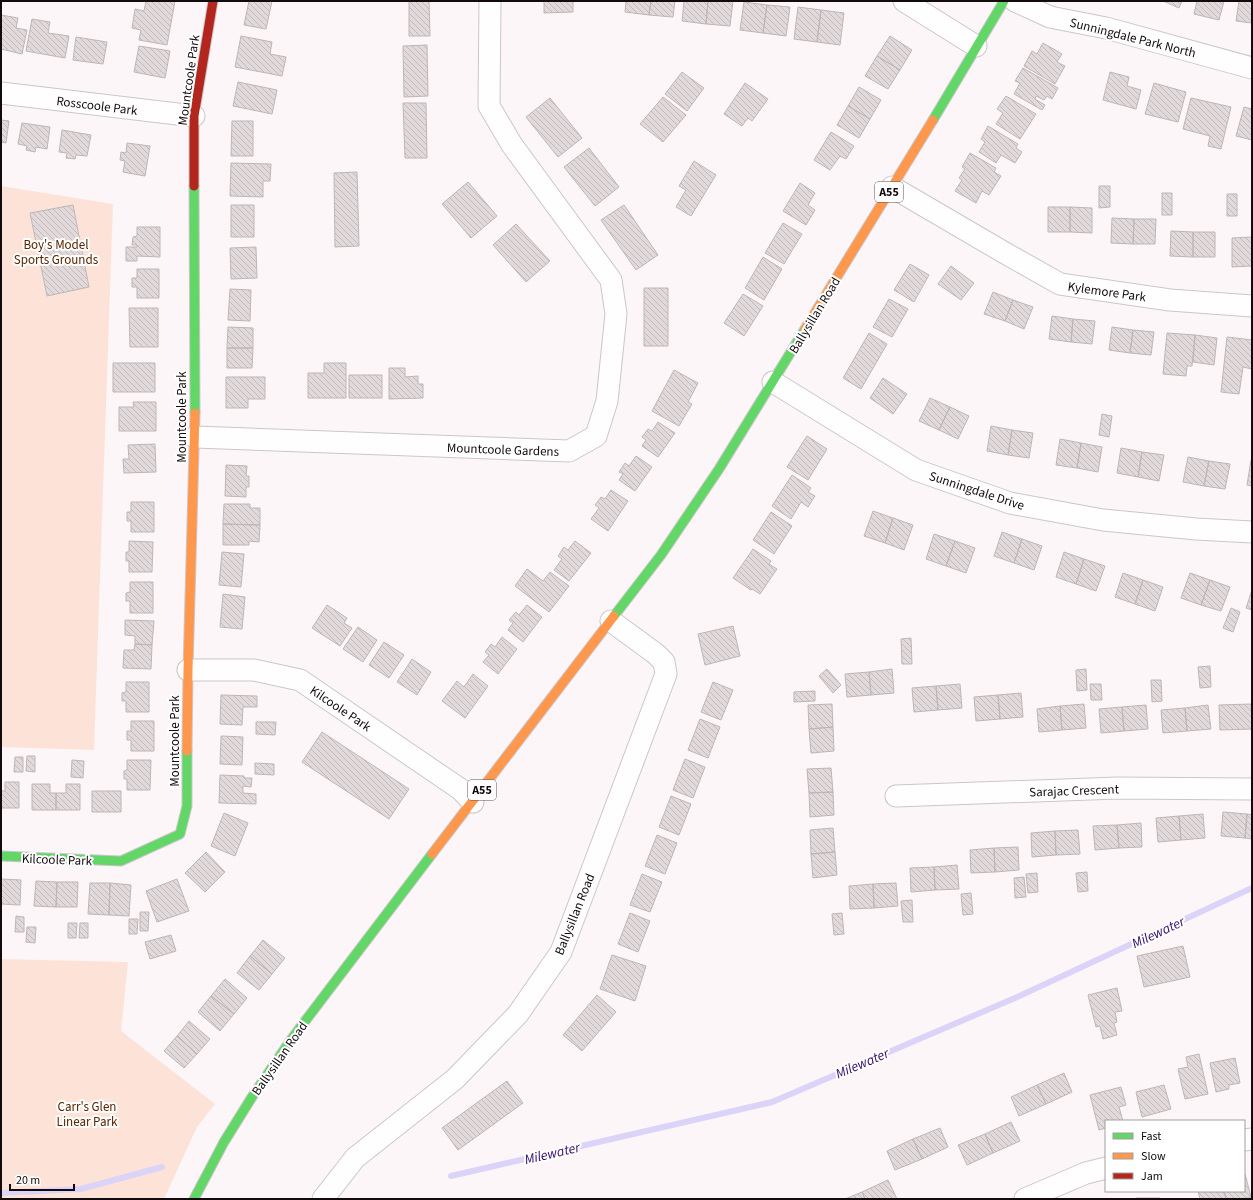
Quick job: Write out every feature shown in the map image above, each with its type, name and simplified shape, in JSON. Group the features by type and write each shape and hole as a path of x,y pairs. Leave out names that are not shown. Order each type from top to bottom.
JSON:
{"main road":[{"name":"Mountcoole Park","path":"180,834 187,806 188,670 195,437 194,116 213,1"},
{"name":"Ballysillan Road","path":"194,1199 224,1142 290,1041 611,621 660,555 719,469 774,382 1004,1"},
{"name":"Kilcoole Park","path":"1,856 121,861 180,834"}],"street":[{"name":"Mountcoole Gardens","path":"195,437 569,451 596,436 607,401 616,314 611,280 512,146 489,106 490,1"},
{"path":"904,1 976,46"},
{"name":"Sunningdale Park North","path":"1015,1 1050,17 1106,28 1252,68"},
{"name":"Rosscoole Park","path":"1,93 194,116"},
{"name":"Kylemore Park","path":"892,187 1060,284 1170,300 1252,306"},
{"name":"Sunningdale Drive","path":"774,382 916,470 1010,503 1103,520 1196,529 1252,532"},
{"name":"Ballysillan Road","path":"323,1199 355,1158 455,1079 518,1014 561,952 666,674 664,662 656,654 611,621"},
{"name":"Kilcoole Park","path":"188,670 254,670 300,680 460,789 473,802"},
{"name":"Sarajac Crescent","path":"896,796 1117,788 1252,790"},
{"path":"1025,1199 1063,1191 1086,1173 1105,1168"}],"green space":[{"name":"Boy's Model Sports Grounds","path":"1,186 113,204 94,750 1,747"},
{"name":"Carr's Glen Linear Park","path":"1,959 128,962 121,1031 215,1104 197,1127 164,1199 1,1199"}],"building":[{"path":"146,1 175,1 167,45 139,40 141,30 132,28 135,9 144,11"},
{"path":"249,1 272,1 266,29 244,25"},
{"path":"409,1 429,1 430,36 409,36"},
{"path":"544,1 573,1 573,12 544,13"},
{"path":"626,1 651,1 649,15 625,12"},
{"path":"651,1 675,1 673,17 649,15"},
{"path":"684,1 708,1 706,24 682,21"},
{"path":"708,1 733,1 730,26 706,24"},
{"path":"1163,1 1182,1 1179,8"},
{"path":"1197,1 1224,1 1219,20 1194,14"},
{"path":"1239,1 1252,1 1252,23 1236,21"},
{"path":"744,2 767,5 763,33 740,30"},
{"path":"767,5 790,7 786,36 763,33"},
{"path":"798,7 821,10 817,42 794,39"},
{"path":"821,10 844,13 840,45 817,42"},
{"path":"1,15 18,18 16,28 27,30 22,54 1,49"},
{"path":"32,19 50,22 48,33 69,36 65,58 26,51"},
{"path":"241,36 272,42 270,54 286,57 282,76 235,67"},
{"path":"890,36 912,50 900,70 877,56"},
{"path":"76,37 107,42 103,64 73,60"},
{"path":"1043,43 1062,54 1057,62 1065,66 1055,84 1024,66 1032,51 1037,54"},
{"path":"427,45 428,96 404,97 403,46"},
{"path":"139,46 170,51 165,78 134,72"},
{"path":"877,56 900,70 888,89 865,76"},
{"path":"1023,68 1058,88 1052,99 1047,96 1044,100 1036,96 1035,99 1045,105 1042,110 1014,94 1020,83 1015,81"},
{"path":"682,72 704,88 687,111 665,94"},
{"path":"1110,72 1129,77 1127,86 1141,90 1136,109 1103,100"},
{"path":"238,82 277,90 272,114 233,106"},
{"path":"745,83 768,99 752,121 748,118 742,126 724,114"},
{"path":"1154,83 1186,92 1178,122 1145,114"},
{"path":"859,87 881,100 870,119 848,106"},
{"path":"1006,96 1036,114 1020,139 996,124 1003,113 997,109"},
{"path":"663,97 686,115 663,142 640,124"},
{"path":"550,98 582,138 558,157 526,117"},
{"path":"1191,98 1231,107 1221,149 1208,146 1210,136 1183,129"},
{"path":"403,103 426,103 427,158 405,158"},
{"path":"848,106 870,119 859,138 837,125"},
{"path":"1244,107 1252,109 1252,140 1236,136"},
{"path":"1,120 9,121 6,143 1,142"},
{"path":"232,121 253,121 253,156 231,156"},
{"path":"22,123 50,127 47,149 36,147 35,152 26,150 27,146 18,144"},
{"path":"988,126 1018,144 1016,148 1022,152 1015,163 1001,155 996,163 979,152 985,142 981,139"},
{"path":"62,130 91,135 87,156 76,155 75,159 66,158 67,153 59,152"},
{"path":"831,132 854,146 846,159 840,156 830,170 814,160"},
{"path":"127,143 150,146 145,176 123,172 125,161 120,160 121,152 126,153"},
{"path":"589,148 619,187 595,206 564,167"},
{"path":"970,153 996,168 994,172 1001,176 989,195 982,191 976,203 955,191 962,180 959,178 965,169 962,167"},
{"path":"694,161 716,175 691,216 676,207 686,190 679,186"},
{"path":"231,163 271,164 270,181 263,181 263,197 230,196"},
{"path":"357,172 359,246 335,247 334,173"},
{"path":"468,182 497,216 471,238 442,204"},
{"path":"800,183 815,193 808,205 815,210 806,225 783,211"},
{"path":"1099,186 1110,186 1110,207 1099,208"},
{"path":"1162,193 1172,193 1172,215 1162,215"},
{"path":"1227,194 1237,194 1237,216 1227,216"},
{"path":"73,205 89,287 47,296 30,213"},
{"path":"231,205 254,205 254,237 231,237"},
{"path":"624,205 658,255 636,270 601,220"},
{"path":"1048,207 1070,207 1070,232 1048,232"},
{"path":"1070,207 1092,208 1092,233 1070,232"},
{"path":"1112,218 1134,219 1133,244 1111,243"},
{"path":"1134,219 1156,219 1155,244 1133,244"},
{"path":"783,223 802,234 784,264 765,253"},
{"path":"516,224 550,261 526,282 493,245"},
{"path":"137,227 160,227 160,257 137,256 137,261 126,261 126,247 137,247 137,245 132,245 133,237 137,236"},
{"path":"1171,231 1193,232 1193,257 1170,256"},
{"path":"1193,232 1215,232 1215,257 1193,257"},
{"path":"1252,237 1252,266 1232,267 1232,238"},
{"path":"256,247 257,278 231,279 230,248"},
{"path":"763,257 782,269 764,300 745,288"},
{"path":"910,264 929,275 914,302 894,290"},
{"path":"951,266 974,283 961,300 938,284"},
{"path":"137,269 159,269 159,298 137,298 137,287 132,287 132,278 137,278"},
{"path":"644,288 668,288 668,346 644,346"},
{"path":"230,289 251,290 250,321 228,320"},
{"path":"993,292 1013,300 1005,321 984,314"},
{"path":"743,294 763,306 744,336 724,323"},
{"path":"889,299 908,309 892,337 873,327"},
{"path":"1013,300 1033,307 1024,329 1005,321"},
{"path":"129,308 158,308 158,347 130,347"},
{"path":"1052,316 1073,319 1071,342 1049,339"},
{"path":"1073,319 1095,321 1092,344 1071,342"},
{"path":"228,327 253,328 253,348 227,348"},
{"path":"1112,327 1133,330 1130,353 1109,350"},
{"path":"1133,330 1154,332 1151,355 1130,353"},
{"path":"869,333 887,344 861,389 843,378"},
{"path":"1167,333 1195,335 1192,366 1187,366 1186,376 1163,374"},
{"path":"1195,335 1217,338 1214,365 1193,362"},
{"path":"1227,337 1252,340 1252,369 1243,367 1239,394 1221,392"},
{"path":"227,348 253,348 252,368 227,368"},
{"path":"113,363 155,363 155,392 113,392"},
{"path":"324,363 346,363 346,398 308,398 308,373 324,373"},
{"path":"389,368 405,368 405,377 418,376 418,384 423,384 423,398 389,399"},
{"path":"674,370 698,383 688,402 692,404 679,426 652,411"},
{"path":"349,375 382,375 382,398 349,398"},
{"path":"226,377 265,377 265,399 248,399 248,408 226,408"},
{"path":"883,378 907,394 893,414 870,398"},
{"path":"930,398 950,407 939,430 919,421"},
{"path":"133,402 156,402 156,431 119,431 119,407 134,407"},
{"path":"950,407 969,416 958,439 939,430"},
{"path":"1102,414 1112,416 1109,437 1099,435"},
{"path":"658,422 675,433 658,457 642,446 646,440 642,437 648,429 652,431"},
{"path":"991,426 1012,430 1008,455 987,451"},
{"path":"1012,430 1033,433 1029,458 1008,455"},
{"path":"807,436 827,449 808,480 787,467"},
{"path":"1060,439 1081,443 1077,468 1056,465"},
{"path":"1081,443 1102,447 1098,472 1077,468"},
{"path":"155,444 156,472 124,473 123,459 129,459 128,445"},
{"path":"1121,448 1142,452 1138,477 1117,473"},
{"path":"1142,452 1164,455 1159,481 1138,477"},
{"path":"636,456 652,467 635,491 619,480 623,474 619,472 625,463 629,466"},
{"path":"1188,457 1209,461 1204,486 1183,482"},
{"path":"1252,460 1252,486 1247,485"},
{"path":"1209,461 1230,464 1225,489 1204,486"},
{"path":"226,465 247,466 246,476 249,476 249,487 246,487 246,497 225,496"},
{"path":"792,475 811,488 808,492 815,496 808,507 801,502 791,519 772,506"},
{"path":"611,490 628,501 608,531 591,519 599,508 595,505 601,497 605,499"},
{"path":"131,502 154,502 154,532 131,532 131,521 127,521 127,512 131,512"},
{"path":"224,504 250,504 250,508 260,508 260,525 223,524"},
{"path":"873,511 893,518 885,543 864,536"},
{"path":"771,512 792,526 774,554 753,540"},
{"path":"893,518 913,525 904,550 885,543"},
{"path":"223,524 260,525 259,542 249,541 249,545 223,545"},
{"path":"1002,532 1022,539 1014,563 994,556"},
{"path":"934,534 955,541 946,566 926,559"},
{"path":"1022,539 1042,546 1034,570 1014,563"},
{"path":"129,541 153,542 152,572 129,572 129,561 126,561 126,552 129,552"},
{"path":"575,541 591,553 569,581 554,570 562,559 558,556 564,547 568,550"},
{"path":"955,541 975,548 966,573 946,566"},
{"path":"753,549 771,561 769,564 777,569 760,594 733,578"},
{"path":"222,552 244,554 241,587 219,585"},
{"path":"1064,552 1084,559 1076,584 1056,577"},
{"path":"1084,559 1105,566 1096,591 1076,584"},
{"path":"527,569 543,581 550,572 569,586 549,612 515,586"},
{"path":"1123,573 1143,580 1135,604 1115,597"},
{"path":"1190,573 1210,580 1201,605 1181,598"},
{"path":"1143,580 1163,587 1155,611 1135,604"},
{"path":"1210,580 1230,587 1221,611 1201,605"},
{"path":"130,582 153,582 153,613 130,613 130,601 126,601 126,593 130,592"},
{"path":"1252,590 1252,610 1246,608"},
{"path":"223,594 245,597 242,629 220,627"},
{"path":"327,605 347,618 344,623 352,628 340,646 312,628"},
{"path":"527,605 542,617 523,642 508,630 513,623 509,620 516,612 519,615"},
{"path":"1231,608 1240,612 1233,632 1223,628"},
{"path":"125,620 154,621 152,645 135,644 135,636 125,635"},
{"path":"733,626 740,656 705,665 698,634"},
{"path":"358,627 377,640 363,662 343,649"},
{"path":"502,637 517,649 498,674 483,662 489,655 485,652 491,644 495,647"},
{"path":"911,638 912,664 902,664 901,639"},
{"path":"384,642 404,655 389,678 369,665"},
{"path":"135,644 152,645 151,669 123,668 124,650 134,650"},
{"path":"412,659 431,672 417,695 397,682"},
{"path":"1210,666 1211,687 1200,688 1198,667"},
{"path":"827,669 841,685 833,693 819,676"},
{"path":"892,669 894,693 871,695 869,672"},
{"path":"1086,669 1087,690 1077,691 1076,670"},
{"path":"869,672 871,695 847,697 845,674"},
{"path":"473,674 488,686 465,718 442,701 457,681 464,687"},
{"path":"1151,680 1161,680 1162,701 1152,702"},
{"path":"126,682 149,682 149,712 126,712 126,701 122,701 122,693 126,692"},
{"path":"713,682 733,690 721,720 701,712"},
{"path":"960,684 962,708 938,710 936,686"},
{"path":"1090,684 1101,684 1102,700 1091,700"},
{"path":"936,686 938,710 914,712 912,688"},
{"path":"815,691 815,701 794,702 794,692"},
{"path":"1021,693 1023,717 1000,719 998,695"},
{"path":"221,695 257,696 257,707 243,707 242,725 220,724"},
{"path":"998,695 1000,719 976,721 974,697"},
{"path":"832,704 833,727 809,729 808,705"},
{"path":"1084,704 1086,728 1062,730 1060,706"},
{"path":"1251,704 1252,729 1220,730 1219,705"},
{"path":"1146,705 1148,729 1124,731 1122,707"},
{"path":"1208,705 1211,729 1187,731 1185,708"},
{"path":"1060,706 1062,730 1039,732 1037,709"},
{"path":"1122,707 1124,731 1101,733 1099,709"},
{"path":"1185,708 1187,731 1163,733 1161,710"},
{"path":"700,719 720,727 708,758 688,750"},
{"path":"131,721 154,721 154,751 131,751 131,740 127,740 127,731 131,731"},
{"path":"256,722 276,722 275,735 256,734"},
{"path":"833,727 834,751 811,753 809,729"},
{"path":"322,732 409,789 389,819 302,762"},
{"path":"221,736 243,737 242,765 220,764"},
{"path":"27,756 35,756 35,772 26,771"},
{"path":"15,757 23,757 23,772 14,772"},
{"path":"685,759 705,767 693,798 673,790"},
{"path":"72,760 84,761 83,778 71,777"},
{"path":"127,760 151,760 150,790 127,790 127,779 124,779 124,771 127,770"},
{"path":"255,763 274,764 274,775 255,774"},
{"path":"831,768 833,792 809,793 807,769"},
{"path":"220,775 244,776 244,778 252,778 251,787 243,786 243,793 256,794 256,804 219,803"},
{"path":"5,782 19,782 19,808 1,808 1,791 5,791"},
{"path":"32,784 50,784 50,793 56,793 56,810 32,810"},
{"path":"66,784 80,784 80,810 56,810 56,793 66,793"},
{"path":"92,791 121,791 121,812 92,812"},
{"path":"833,792 834,815 810,817 809,793"},
{"path":"671,796 691,804 679,835 659,827"},
{"path":"1223,812 1247,814 1245,838 1221,836"},
{"path":"224,813 248,823 235,856 211,846"},
{"path":"1203,814 1205,838 1181,840 1179,816"},
{"path":"1247,814 1252,815 1252,839 1245,838"},
{"path":"1179,816 1181,840 1158,842 1156,818"},
{"path":"1141,823 1142,847 1119,848 1117,825"},
{"path":"1117,825 1119,848 1095,850 1093,826"},
{"path":"833,828 835,852 811,854 810,830"},
{"path":"1078,830 1080,854 1056,855 1055,831"},
{"path":"1055,831 1056,855 1032,857 1031,833"},
{"path":"657,835 677,843 665,874 645,866"},
{"path":"1018,847 1019,870 995,872 994,848"},
{"path":"994,848 995,872 971,873 970,850"},
{"path":"206,852 225,872 205,892 185,873"},
{"path":"835,852 837,875 813,878 811,854"},
{"path":"957,865 959,889 935,890 934,867"},
{"path":"934,867 935,890 911,892 910,868"},
{"path":"1087,872 1088,891 1078,892 1076,873"},
{"path":"1037,873 1038,892 1028,893 1026,874"},
{"path":"642,874 662,882 650,912 630,905"},
{"path":"1024,877 1026,897 1015,898 1014,878"},
{"path":"1,879 21,880 20,905 1,904"},
{"path":"177,879 189,911 157,922 146,891"},
{"path":"36,881 57,882 56,907 34,906"},
{"path":"57,882 78,882 77,907 56,907"},
{"path":"90,883 110,883 109,915 88,914"},
{"path":"110,883 131,885 129,916 109,915"},
{"path":"896,883 898,906 874,908 873,884"},
{"path":"873,884 874,908 850,909 849,886"},
{"path":"971,893 973,914 963,915 961,894"},
{"path":"912,900 913,922 903,922 901,901"},
{"path":"140,912 149,912 148,931 140,931"},
{"path":"630,913 650,921 638,952 618,944"},
{"path":"842,913 844,934 834,935 832,914"},
{"path":"16,916 24,917 24,932 15,932"},
{"path":"129,919 138,919 137,934 129,934"},
{"path":"68,923 77,923 76,938 68,938"},
{"path":"80,923 88,923 88,938 79,938"},
{"path":"27,927 36,927 35,943 26,942"},
{"path":"171,935 176,951 150,959 145,942"},
{"path":"263,940 285,958 272,974 250,956"},
{"path":"1183,946 1190,977 1144,987 1137,956"},
{"path":"612,955 646,966 635,1001 600,989"},
{"path":"250,956 272,974 259,990 237,973"},
{"path":"225,979 247,998 234,1014 211,996"},
{"path":"1117,988 1122,1011 1115,1012 1117,1022 1114,1023 1117,1035 1103,1039 1100,1026 1096,1027 1088,995"},
{"path":"597,995 616,1012 582,1051 563,1035"},
{"path":"211,996 234,1014 220,1031 198,1012"},
{"path":"189,1021 210,1039 197,1054 177,1036"},
{"path":"177,1036 197,1054 184,1068 164,1051"},
{"path":"1199,1054 1208,1094 1185,1099 1178,1069 1188,1067 1186,1057"},
{"path":"1235,1058 1240,1083 1229,1085 1229,1089 1216,1092 1210,1063"},
{"path":"1064,1073 1072,1092 1046,1104 1037,1085"},
{"path":"507,1081 523,1103 458,1150 442,1128"},
{"path":"1037,1085 1046,1104 1019,1116 1011,1097"},
{"path":"1164,1085 1171,1109 1142,1117 1136,1092"},
{"path":"1121,1087 1126,1105 1119,1107 1123,1120 1105,1120 1105,1128 1099,1130 1090,1095"},
{"path":"1011,1122 1020,1141 993,1153 985,1134"},
{"path":"940,1128 948,1147 922,1159 913,1139"},
{"path":"985,1134 993,1153 967,1165 958,1145"},
{"path":"913,1139 922,1159 895,1170 887,1151"},
{"path":"1245,1174 1251,1197 1243,1199 1226,1199 1224,1192 1245,1192"},
{"path":"888,1180 897,1199 865,1199 862,1192"},
{"path":"862,1192 865,1199 845,1199"},
{"path":"1198,1192 1224,1192 1226,1199 1200,1199"},
{"path":"1160,1198 1160,1199 1136,1199"}],"waterway":[{"name":"Milewater","path":"451,1176 772,1102 1015,998 1252,888"},
{"name":"Milewater","path":"1,1193 81,1189 162,1167"}],"traffic: fast":[{"path":"933,120 1004,1"},
{"path":"194,186 195,413"},
{"path":"614,616 661,555 719,469 805,329"},
{"path":"1,856 121,861 180,834 187,806 187,751"},
{"path":"194,1199 224,1142 290,1041 432,854"}],"traffic: slow":[{"path":"805,329 933,120"},
{"path":"187,751 195,413"},
{"path":"432,854 614,616"}],"traffic: jam":[{"path":"194,186 194,116 213,1"}]}
